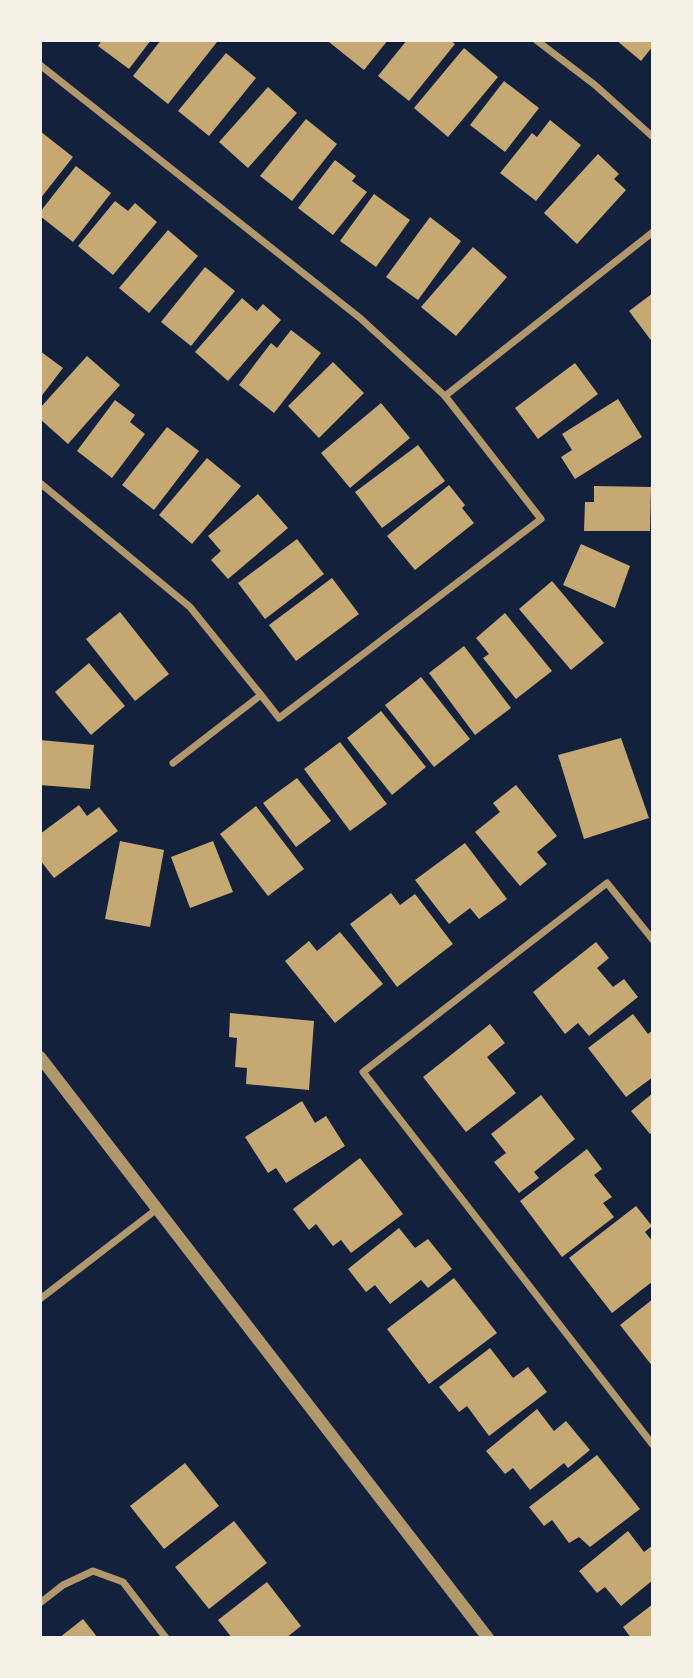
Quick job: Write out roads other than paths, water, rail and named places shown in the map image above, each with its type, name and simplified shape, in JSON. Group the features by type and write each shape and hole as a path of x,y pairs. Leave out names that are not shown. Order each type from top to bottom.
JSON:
{"street":[{"path":"536,40 595,85 653,137"},
{"path":"40,65 360,318 445,396 541,519 279,718 190,607 40,483"},
{"path":"445,396 653,232"},
{"path":"173,763 261,695"},
{"path":"653,940 607,883 363,1072 653,1445"},
{"path":"40,1057 488,1638"},
{"path":"40,1299 157,1209"},
{"path":"40,1603 63,1586 93,1571 123,1582 166,1638"}]}
